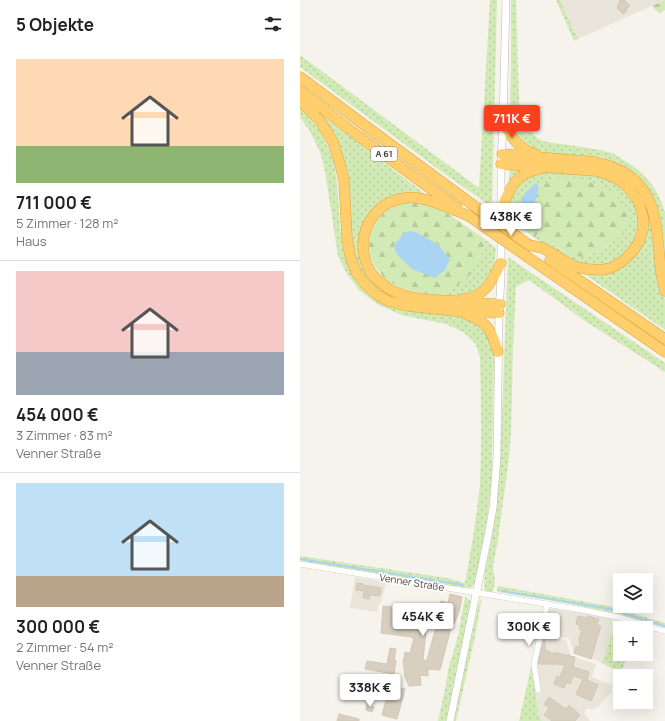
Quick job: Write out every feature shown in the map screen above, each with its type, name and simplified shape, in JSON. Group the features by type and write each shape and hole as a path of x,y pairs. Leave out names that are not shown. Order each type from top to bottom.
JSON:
{"highway":[{"name":"A 61","path":"300,77 477,208 665,339"},
{"name":"A 61","path":"300,91 353,132 469,216 665,352"},
{"path":"300,100 320,122 333,142 344,181 347,238 350,256 356,272 365,284 376,294 390,302 408,306 456,311 499,309"},
{"path":"503,122 512,139 521,147 554,164"},
{"path":"502,159 554,164 598,171 616,178 628,187 639,202 643,217 643,230 639,242 623,261 611,268 601,270 577,267 542,248 529,245"},
{"path":"501,210 507,194 515,182 526,173 554,164 594,162 607,165 623,172 641,186 648,198 656,219 661,275 665,291"},
{"path":"469,216 430,201 417,198 405,198 392,201 382,207 372,217 366,227 363,239 367,267 376,279 391,290 410,297 490,304 499,309"},
{"path":"448,301 466,299 483,292 495,276 502,263"},
{"path":"456,311 475,317 482,322 494,338 498,352"}],"street":[{"path":"450,721 493,508 497,457 506,0"},
{"name":"Venner Straße","path":"300,564 577,609 618,618 665,631"},
{"path":"538,690 534,664 547,604"}],"shaded area":[{"path":"560,0 665,0 578,39"},
{"path":"355,577 386,582 382,601 378,606 377,612 350,608"},
{"path":"549,608 595,615 616,621 613,621 613,633 602,662 574,654 569,638 544,634"},
{"path":"543,637 566,640 571,656 596,664 592,677 613,686 610,690 612,691 599,706 593,709 587,708 584,712 590,721 543,721 539,718 536,693 541,693 537,663"}],"green space":[{"path":"490,0 497,0 492,207 300,67 300,55 479,188"},
{"path":"511,0 516,0 519,101 523,118 532,133 544,141 614,154 646,177 659,196 665,212 665,252 661,222 652,194 642,180 627,168 601,157 552,154 533,150 513,135 510,119"},
{"path":"556,0 560,0 578,39 574,41"},
{"path":"665,0 665,10 659,14 652,6"},
{"path":"300,106 319,130 333,159 337,182 340,227 344,252 354,277 371,295 463,316 485,329 494,352 491,491 476,580 472,587 465,588 300,562 300,556 447,578 465,583 479,495 481,436 480,357 475,343 463,332 446,324 399,314 377,304 359,290 347,274 338,256 325,171 320,152 310,131 300,117"},
{"path":"319,113 425,195 412,194 398,196 363,232 375,280 421,301 394,299 377,291 363,276 355,261 347,192"},
{"path":"510,168 524,170 512,181 509,181"},
{"path":"539,172 585,174 603,178 619,186 629,195 636,207 638,216 636,234 627,250 613,261 604,264 588,265 565,258 535,238 537,234 566,252 578,257 586,256 608,246 614,242 621,204 614,192 559,178 545,184 536,184 521,201 519,212 513,222 507,217 509,200 518,182"},
{"path":"625,175 647,201 665,300 665,330 580,271 615,268 645,229 632,186"},
{"path":"559,178 577,178 614,192 630,217 629,226 623,234 614,242 598,251 584,257 572,256 537,234 535,238 513,222 519,212 530,208 535,199 538,185 545,184"},
{"path":"415,202 438,207 485,239 483,252 472,273 457,286 440,296 401,288 386,280 375,267 370,256 370,233 377,220 386,211 402,203","holes":["409,231 437,244 449,259 445,270 394,245 403,234"]},
{"path":"485,239 496,248 494,267 484,288 460,297 440,296 457,286 483,252"},
{"path":"508,257 665,363 665,372 585,321 529,280 516,287 511,434 508,466 493,565 495,581 493,592 485,591 484,589 485,572 496,507 500,467"},
{"path":"498,586 609,606 613,607 613,613 540,598 498,592"},
{"path":"465,597 471,601 447,721 438,721 448,670 458,636"},
{"path":"482,597 475,637 456,721 453,721 479,603"},
{"path":"615,613 632,613 665,623 665,627 653,623 653,621 644,621"},
{"path":"613,633 613,661 625,661 622,669 613,669 602,663"},
{"path":"532,663 539,718 543,721 519,721"}],"water":[{"path":"536,183 538,185 538,189 535,202 529,208 519,212 524,195"},
{"path":"409,231 416,232 437,244 450,259 445,270 435,278 412,269 396,253 394,245 403,234"}],"building":[{"path":"620,0 624,0 630,6 623,14 617,8"},
{"path":"357,583 381,588 380,596 370,595 369,599 363,598 364,591 356,590"},
{"path":"450,594 462,597 459,612 454,624 452,624 440,670 428,669 428,676 420,675 421,685 409,686 405,677 403,659 405,652 410,653 414,638 381,633 383,606 405,608 404,626 417,628 417,620 427,621 423,660 427,660 438,620 426,617 427,610 438,612 441,601 448,603"},
{"path":"578,616 587,618 588,616 599,619 597,625 601,626 591,659 574,653 576,646 580,648 579,639 582,630 579,629 580,625 576,624"},
{"path":"544,639 545,651 575,657 573,667 589,672 587,680 598,685 591,701 576,694 583,679 573,676 570,684 567,682 564,688 554,684 557,676 560,677 565,665 538,664"},
{"path":"390,648 396,649 394,674 365,669 367,661 387,664"},
{"path":"390,686 405,689 397,719 382,715"},
{"path":"549,697 566,709 569,705 580,715 575,721 552,721 544,715 549,708 544,704"},
{"path":"367,705 374,707 372,712 366,710"},
{"path":"339,714 359,719 359,721 337,721"}],"waterway":[{"path":"300,559 463,585"},
{"path":"502,591 610,609 665,626"}]}
